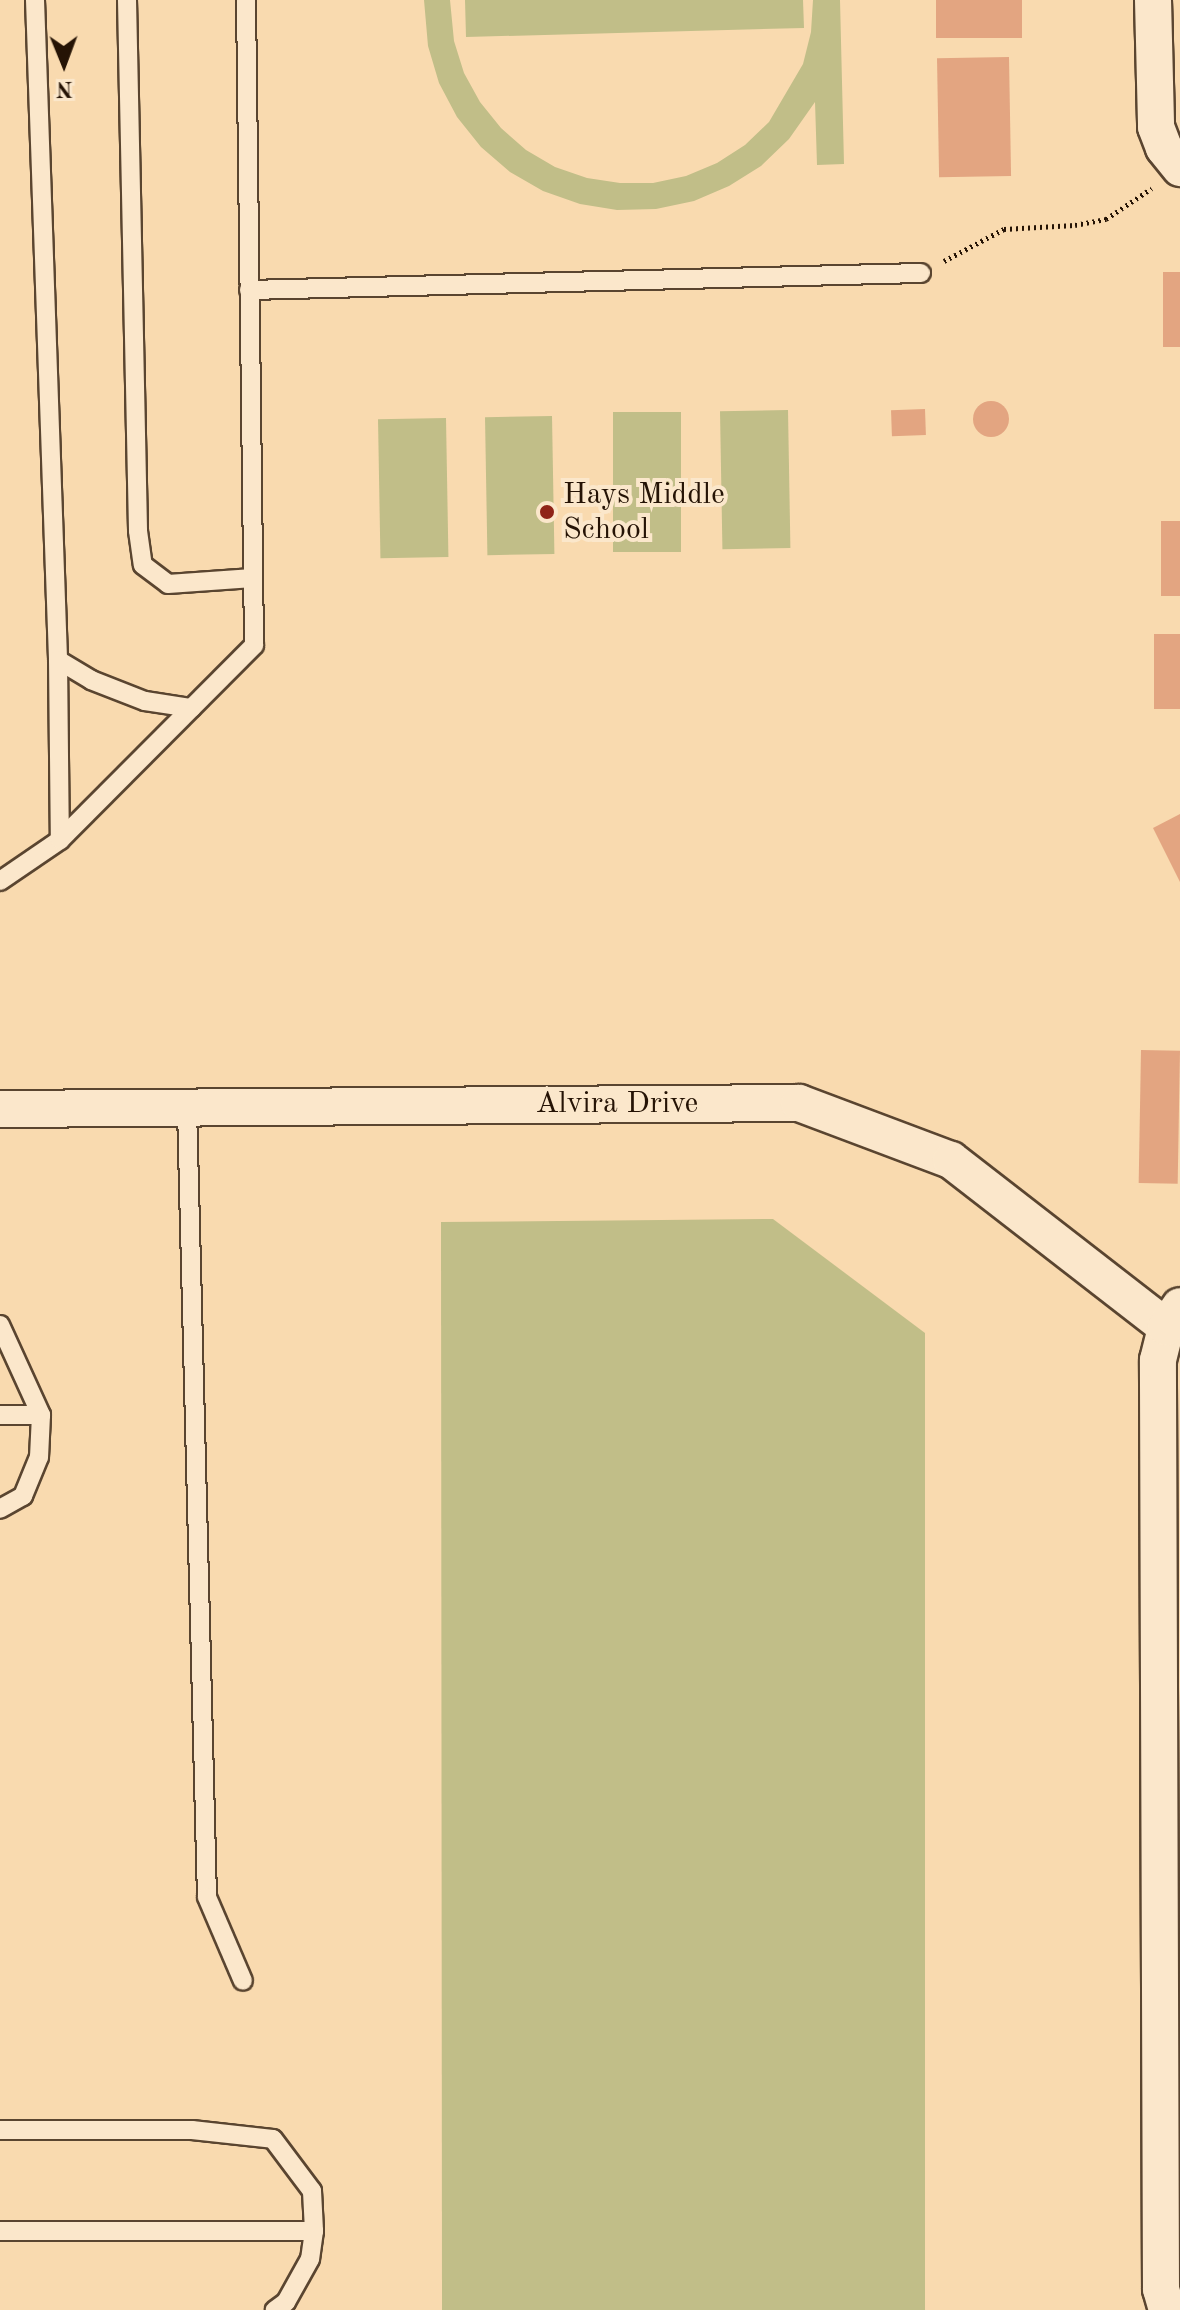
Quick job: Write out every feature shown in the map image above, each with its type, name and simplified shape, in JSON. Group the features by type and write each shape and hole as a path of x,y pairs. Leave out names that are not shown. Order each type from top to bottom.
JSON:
{"street":[{"path":"1153,0 1156,127 1169,176"},
{"name":"Alvira Drive","path":"0,1109 799,1103 951,1160 1174,1314"},
{"path":"1167,2310 1161,2289 1170,1818 1158,1360 1174,1314"}],"lane":[{"path":"35,0 58,660 60,840"},
{"path":"127,0 138,531 143,565 168,584 253,578"},
{"path":"0,881 60,840 254,645 246,0"},
{"path":"249,290 921,273"},
{"path":"58,660 91,680 145,701 191,708"},
{"path":"187,1108 207,1897 243,1981"},
{"path":"0,1325 41,1415 39,1457 23,1496 0,1509"},
{"path":"0,1415 41,1415"},
{"path":"0,2130 192,2130 273,2139 312,2191 314,2231 310,2259 286,2302 275,2310"},
{"path":"0,2231 314,2231"}],"path":[{"path":"921,273 1004,229 1075,225 1106,219 1169,176"}],"shaded area":[{"path":"424,0 450,0 454,41 464,73 480,102 501,128 526,150 555,167 587,178 620,183 653,183 686,176 717,163 745,145 769,122 803,64 811,32 813,0 840,0 844,164 817,165 815,102 789,139 761,166 729,186 694,201 656,209 617,210 580,204 543,191 510,172 481,147 457,117 439,83 428,46"},
{"path":"465,0 803,0 804,28 466,37"},
{"path":"788,410 790,548 722,549 720,411"},
{"path":"613,412 681,412 681,552 613,552"},
{"path":"552,416 554,554 487,555 485,417"},
{"path":"446,418 448,557 380,558 378,419"},
{"path":"773,1219 925,1333 925,2310 442,2310 441,1222"}],"building":[{"path":"936,0 1022,0 1022,38 936,38"},
{"path":"1009,57 1011,176 939,177 937,58"},
{"path":"1163,272 1180,272 1180,347 1163,347"},
{"path":"991,401 1004,406 1009,419 1004,432 991,437 978,432 973,419 978,406"},
{"path":"925,409 926,435 892,436 891,410"},
{"path":"1161,521 1180,521 1180,596 1161,596"},
{"path":"1154,634 1180,634 1180,709 1154,709"},
{"path":"1180,814 1180,882 1153,828"},
{"path":"1141,1050 1180,1051 1178,1184 1139,1183"}],"place":[{"name":"Hays Middle School","path":"547,512"}]}
